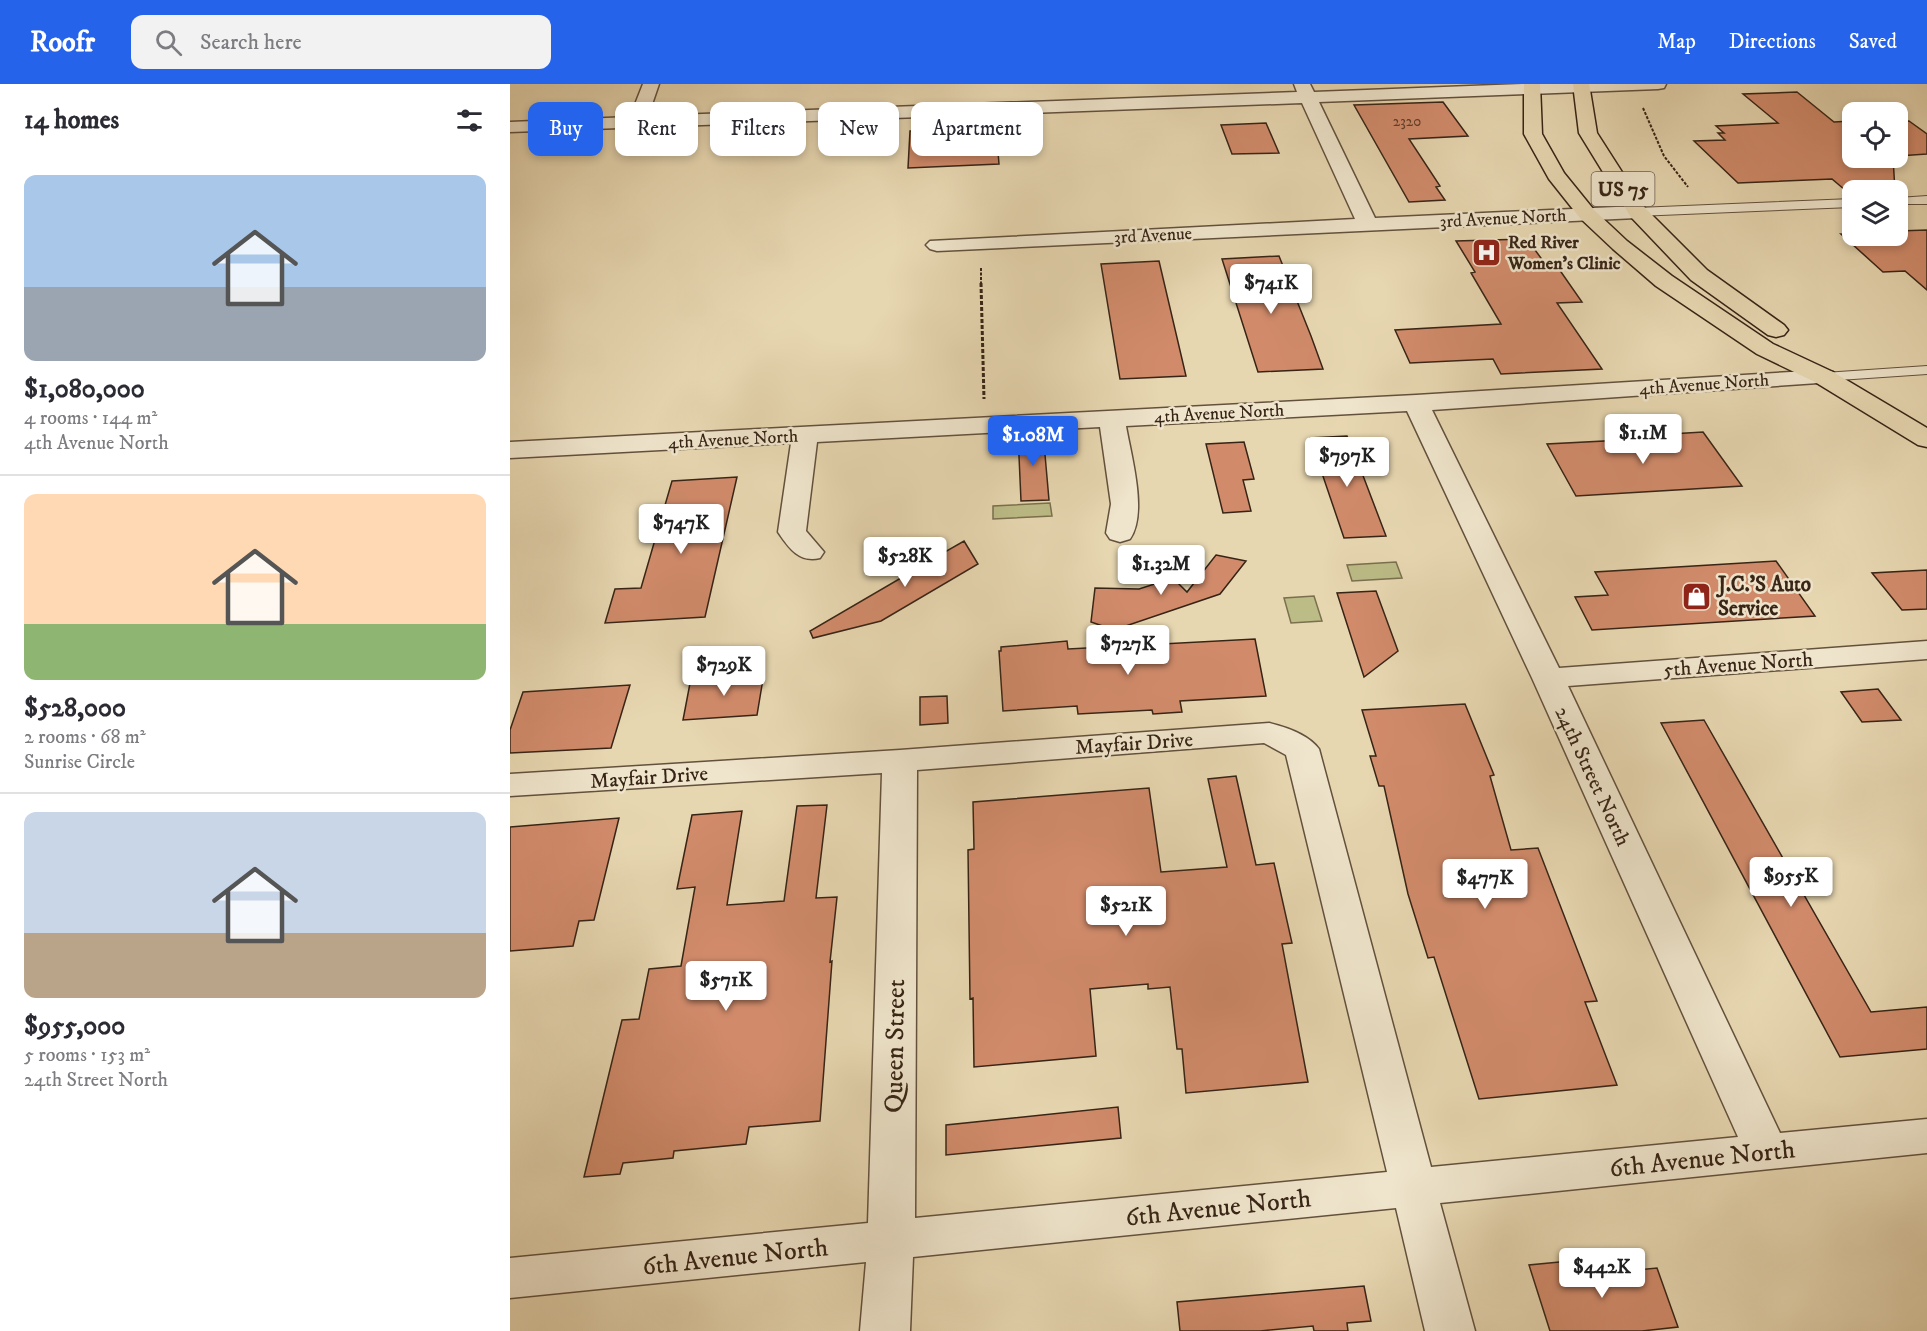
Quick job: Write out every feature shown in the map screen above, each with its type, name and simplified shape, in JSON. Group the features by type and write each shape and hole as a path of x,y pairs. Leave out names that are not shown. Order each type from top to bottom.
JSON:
{"main road":[{"name":"US 75","path":"1581,85 1588,133 1637,212 1699,275 1796,343 1824,377"},
{"name":"US 75","path":"1532,86 1533,134 1556,175 1587,214 1664,281 1765,349 1824,377 1927,439"}],"street":[{"path":"644,102 651,84"},
{"path":"698,119 1305,91 1658,84"},
{"path":"1305,91 1368,224"},
{"path":"510,127 615,123"},
{"name":"3rd Avenue North","path":"1368,224 1637,212"},
{"name":"3rd Avenue","path":"937,244 1368,224"},
{"name":"4th Avenue North","path":"510,450 1416,403 1824,377"},
{"name":"24th Street North","path":"1416,403 1548,678 1767,1152"},
{"path":"1112,418 1125,504 1120,533"},
{"path":"805,435 792,532 810,552"},
{"name":"5th Avenue North","path":"1548,678 1927,650"},
{"name":"Mayfair Drive","path":"510,785 900,761 1269,733 1302,749 1450,1331"},
{"name":"Queen Street","path":"885,1331 891,1240 900,761"},
{"name":"6th Avenue North","path":"510,1278 1927,1136"}],"lane":[{"path":"1908,201 1927,200"},
{"path":"1637,212 1842,203"},
{"name":"4th Avenue North","path":"1824,377 1927,370"}],"path":[{"path":"1640,105 1645,111 1664,156 1691,191 1701,210"},
{"path":"981,243 984,402 990,403"}],"green space":[{"path":"1050,503 1052,516 993,519 993,506"},
{"path":"1396,562 1402,578 1352,581 1347,565"},
{"path":"1314,596 1322,621 1291,623 1284,598"}],"building":[{"path":"1797,92 1834,122 1842,122 1842,168 1894,168 1894,180 1842,180 1842,188 1832,179 1738,183 1694,141 1725,140 1718,133 1724,133 1716,126 1778,123 1743,94"},
{"path":"1443,102 1468,136 1409,139 1440,186 1436,187 1445,200 1409,202 1354,105"},
{"path":"1908,121 1927,134 1927,154 1908,155"},
{"path":"1266,123 1279,153 1232,154 1221,125"},
{"path":"910,131 911,156 998,156 999,164 908,168"},
{"path":"1927,230 1927,290 1905,271 1883,272 1854,246 1908,246 1908,231"},
{"path":"1527,239 1549,269 1559,269 1582,302 1557,303 1602,369 1501,374 1493,359 1410,363 1395,330 1501,324 1471,273 1475,272 1456,241"},
{"path":"1279,256 1323,369 1258,372 1222,259"},
{"path":"1159,261 1186,376 1120,379 1101,264"},
{"path":"1043,432 1049,500 1021,501 1018,434"},
{"path":"1703,432 1742,486 1576,496 1547,444 1623,440 1621,437"},
{"path":"1347,436 1386,536 1344,538 1310,438"},
{"path":"1244,442 1254,479 1243,480 1251,511 1223,513 1206,444"},
{"path":"737,477 705,617 605,623 615,589 641,588 672,481"},
{"path":"964,541 978,564 881,621 813,638 810,631 913,571 915,545 945,544 945,552"},
{"path":"1216,555 1246,561 1220,594 1114,630 1091,622 1095,588 1139,589 1173,578 1187,592"},
{"name":"J.C.'S Auto Service","path":"1776,561 1815,616 1592,630 1575,597 1608,595 1595,572"},
{"path":"1927,570 1927,609 1902,610 1872,573"},
{"path":"1376,591 1398,651 1364,677 1337,593"},
{"path":"1255,639 1266,696 1180,701 1182,712 1153,714 1152,710 1078,714 1077,706 1003,711 999,651 1001,647 1067,641 1068,649"},
{"path":"764,673 757,715 683,720 691,678"},
{"path":"630,685 611,748 510,753 510,730 523,692"},
{"path":"1878,689 1901,720 1862,722 1841,692"},
{"path":"947,696 948,723 920,725 920,697"},
{"path":"1465,704 1494,775 1490,776 1511,850 1538,848 1597,1001 1585,1002 1617,1085 1479,1099 1434,957 1428,958 1408,894 1384,786 1379,786 1370,756 1376,756 1362,710"},
{"path":"1704,720 1871,1012 1927,1007 1927,1049 1840,1057 1661,723"},
{"path":"1236,776 1256,865 1274,863 1292,943 1282,944 1308,1082 1186,1093 1182,1049 1177,1049 1170,987 1148,989 1148,984 1090,989 1096,1056 974,1067 973,998 970,999 968,850 974,849 973,802 1149,788 1161,872 1227,867 1208,779"},
{"path":"827,805 816,898 837,897 830,962 832,961 820,1121 749,1127 746,1144 674,1151 673,1158 623,1163 620,1174 584,1177 622,1020 639,1019 649,969 681,966 695,887 677,889 692,815 742,811 727,905 784,901 797,806"},
{"path":"619,818 594,920 579,921 573,946 510,951 510,827"},
{"path":"1118,1107 1121,1138 946,1155 946,1125"},
{"path":"1580,1260 1586,1275 1657,1268 1678,1327 1642,1331 1550,1331 1529,1265"},
{"path":"1364,1286 1371,1321 1347,1323 1348,1331 1314,1331 1313,1326 1260,1331 1180,1331 1177,1302"}],"place":[{"name":"Red River Women's Clinic","path":"1487,252"},
{"name":"J.C.'S Auto Service","path":"1697,596"}]}
